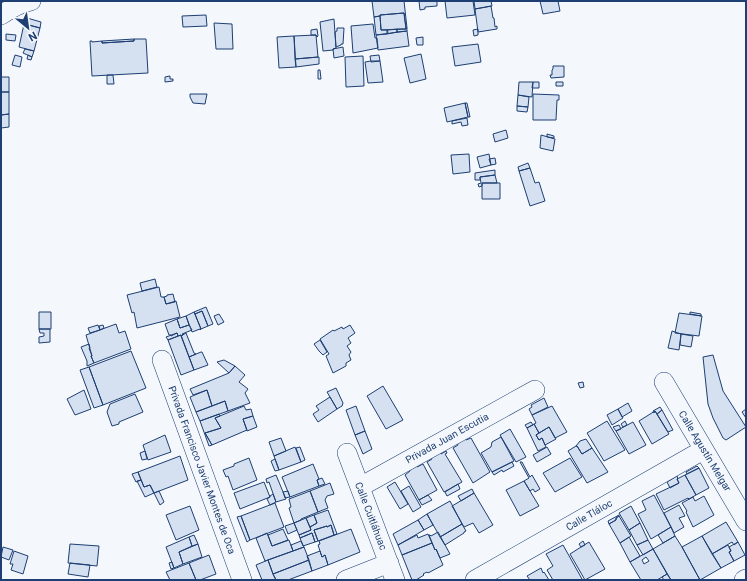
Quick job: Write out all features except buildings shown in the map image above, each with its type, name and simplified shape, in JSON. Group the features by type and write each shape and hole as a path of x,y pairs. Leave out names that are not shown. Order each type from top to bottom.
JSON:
{"street":[{"path":"1,15 7,10 31,1"},
{"name":"Privada Francisco Javier Montes de Oca","path":"162,360 242,580"},
{"name":"Calle Agustín Melgar","path":"664,382 746,521"},
{"name":"Privada Juan Escutia","path":"360,487 535,390"},
{"name":"Calle Tláloc","path":"475,580 703,450"},
{"name":"Calle Cuitláhuac","path":"347,453 392,572"},
{"path":"346,580 392,572"}]}
